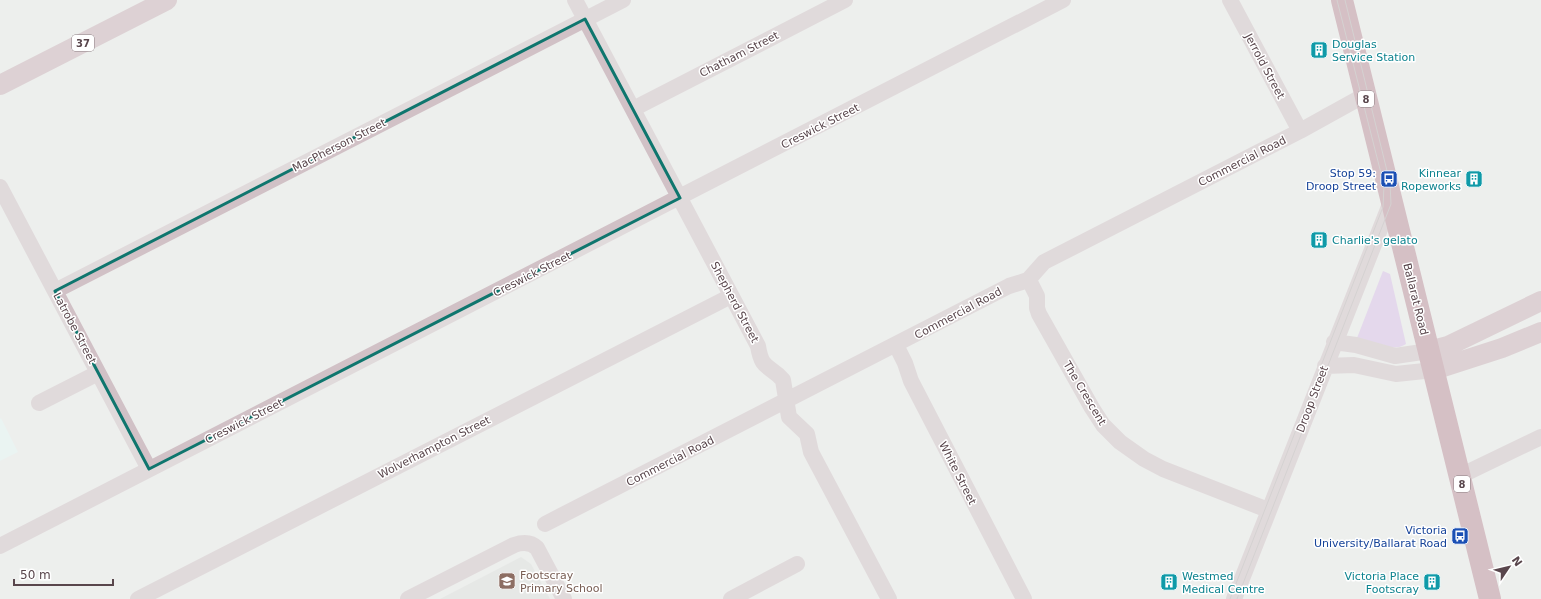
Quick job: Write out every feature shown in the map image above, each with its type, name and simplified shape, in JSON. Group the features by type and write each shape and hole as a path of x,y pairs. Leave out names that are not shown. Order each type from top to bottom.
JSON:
{"highway":[{"name":"Ballarat Road","path":"1342,0 1490,599"}],"main road":[{"name":"37","path":"0,85 167,0"},
{"path":"1431,360 1448,346 1541,301"},
{"path":"1431,360 1502,348 1541,332"}],"street":[{"name":"Shepherd Street","path":"575,0 758,346 761,360 783,380 786,388 786,401 791,420 808,436 811,452 889,599"},
{"name":"MacPherson Street","path":"55,290 623,0"},
{"name":"Chatham Street","path":"632,109 845,0"},
{"name":"Creswick Street","path":"0,546 1063,0"},
{"name":"Jerrold Street","path":"1230,0 1300,131"},
{"name":"Commercial Road","path":"545,524 1009,286 1029,280 1044,262 1300,131 1365,95"},
{"name":"Latrobe Street","path":"0,187 149,469"},
{"name":"Droop Street","path":"1234,599 1392,198"},
{"name":"The Crescent","path":"1029,280 1037,296 1037,308 1039,314 1092,408 1113,436 1139,456 1162,470 1268,510"},
{"name":"Wolverhampton Street","path":"138,599 731,296"},
{"path":"1334,342 1395,356 1431,360"},
{"name":"White Street","path":"896,345 911,380 1024,599"},
{"path":"1325,366 1354,365 1396,374 1431,360"},
{"path":"39,403 98,373"},
{"path":"1460,476 1541,437"},
{"path":"408,599 514,545 522,543 530,543 538,550 564,599"},
{"path":"731,599 797,564"}],"highlighted area":[{"path":"585,19 680,198 149,469 55,291"}],"shaded area":[{"path":"1383,271 1390,274 1406,344 1401,346 1382,346 1357,338"},
{"path":"1,418 18,452 0,461 0,419"},
{"name":"Footscray Primary School","path":"521,557 531,564 550,599 440,599"}],"tram line":[{"path":"1230,599 1383,207 1384,185 1337,0"},
{"path":"1237,599 1391,204 1390,183 1345,0"}],"place":[{"name":"Douglas Service Station","path":"1319,50"},
{"name":"Stop 59: Droop Street","path":"1389,179"},
{"name":"Kinnear Ropeworks","path":"1474,179"},
{"name":"Charlie's gelato","path":"1319,240"},
{"name":"Victoria University/Ballarat Road","path":"1460,536"},
{"name":"Footscray Primary School","path":"507,581"},
{"name":"Westmed Medical Centre","path":"1169,582"},
{"name":"Victoria Place Footscray","path":"1432,582"}]}
